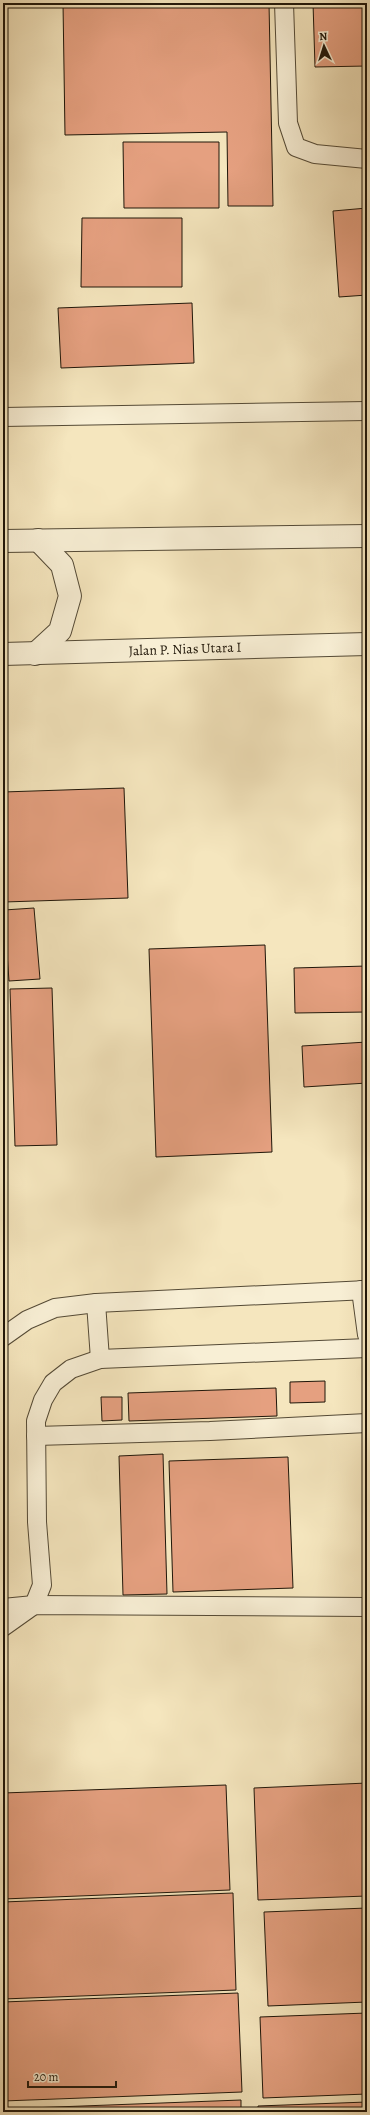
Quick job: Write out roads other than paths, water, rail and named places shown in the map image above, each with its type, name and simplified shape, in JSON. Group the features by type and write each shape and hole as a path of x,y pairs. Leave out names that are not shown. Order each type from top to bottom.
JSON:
{"street":[{"path":"3,541 367,536"},
{"path":"35,654 60,631 70,596 62,565 38,540"},
{"name":"Jalan P. Nias Utara I","path":"3,654 367,644"}],"lane":[{"path":"284,3 288,122 296,147 315,154 367,159"},
{"path":"3,417 367,411"},
{"path":"3,1337 27,1320 56,1308 96,1303 364,1290 367,1335"},
{"path":"96,1303 100,1359"},
{"path":"3,1627 34,1605 42,1585 37,1522 36,1421 43,1400 53,1383 71,1370 100,1359 367,1348"},
{"path":"36,1436 210,1431 367,1422"},
{"path":"3,1608 34,1605 367,1607"}]}
